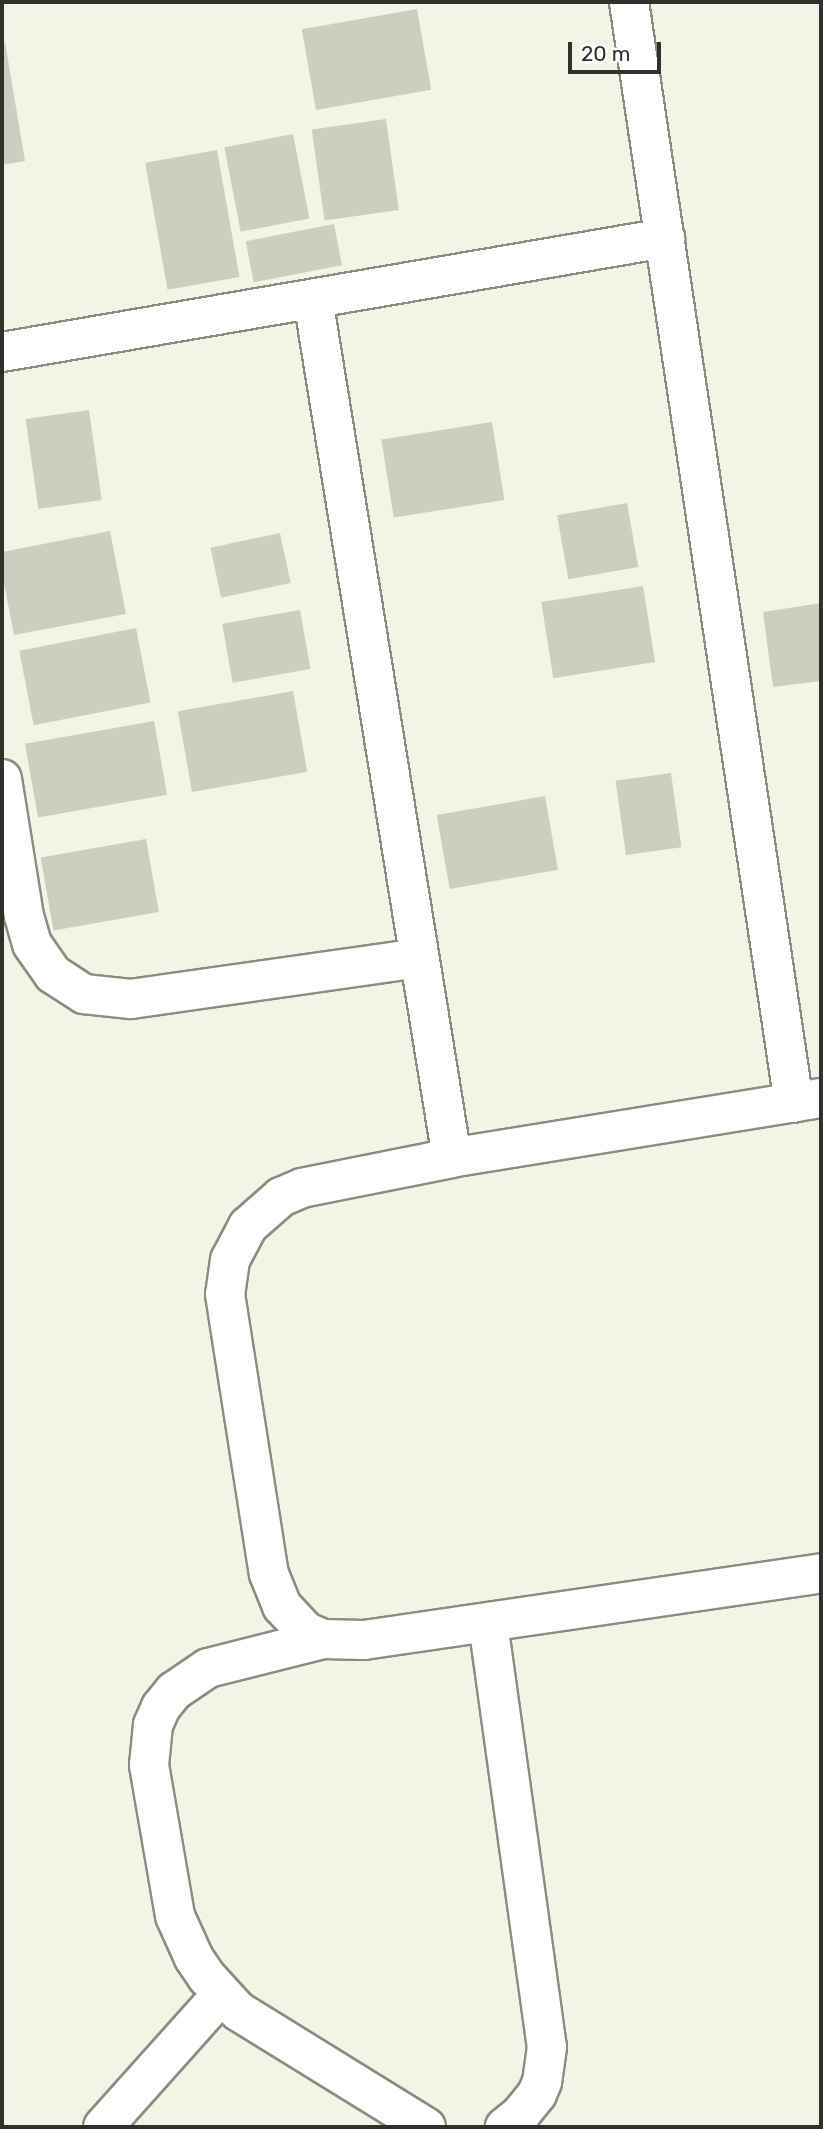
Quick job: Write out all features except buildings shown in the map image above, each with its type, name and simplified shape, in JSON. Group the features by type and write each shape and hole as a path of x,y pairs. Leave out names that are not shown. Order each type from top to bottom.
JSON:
{"street":[{"path":"323,1639 305,1631 292,1619 274,1590 269,1574 226,1312 226,1277 230,1260 248,1226 281,1198 312,1186 452,1158 808,1100 665,238 629,2"},
{"path":"2,352 665,238"},
{"path":"313,299 452,1158"},
{"path":"2,779 24,916 32,944 53,974 84,994 131,999 418,958"},
{"path":"426,2127 259,2025 221,1995 194,1958 175,1916 149,1765 153,1725 174,1691 208,1668 323,1639 364,1640 821,1573"},
{"path":"488,1623 547,2046 542,2082 537,2094 521,2114 505,2127"},
{"path":"103,2127 221,1995"}]}
